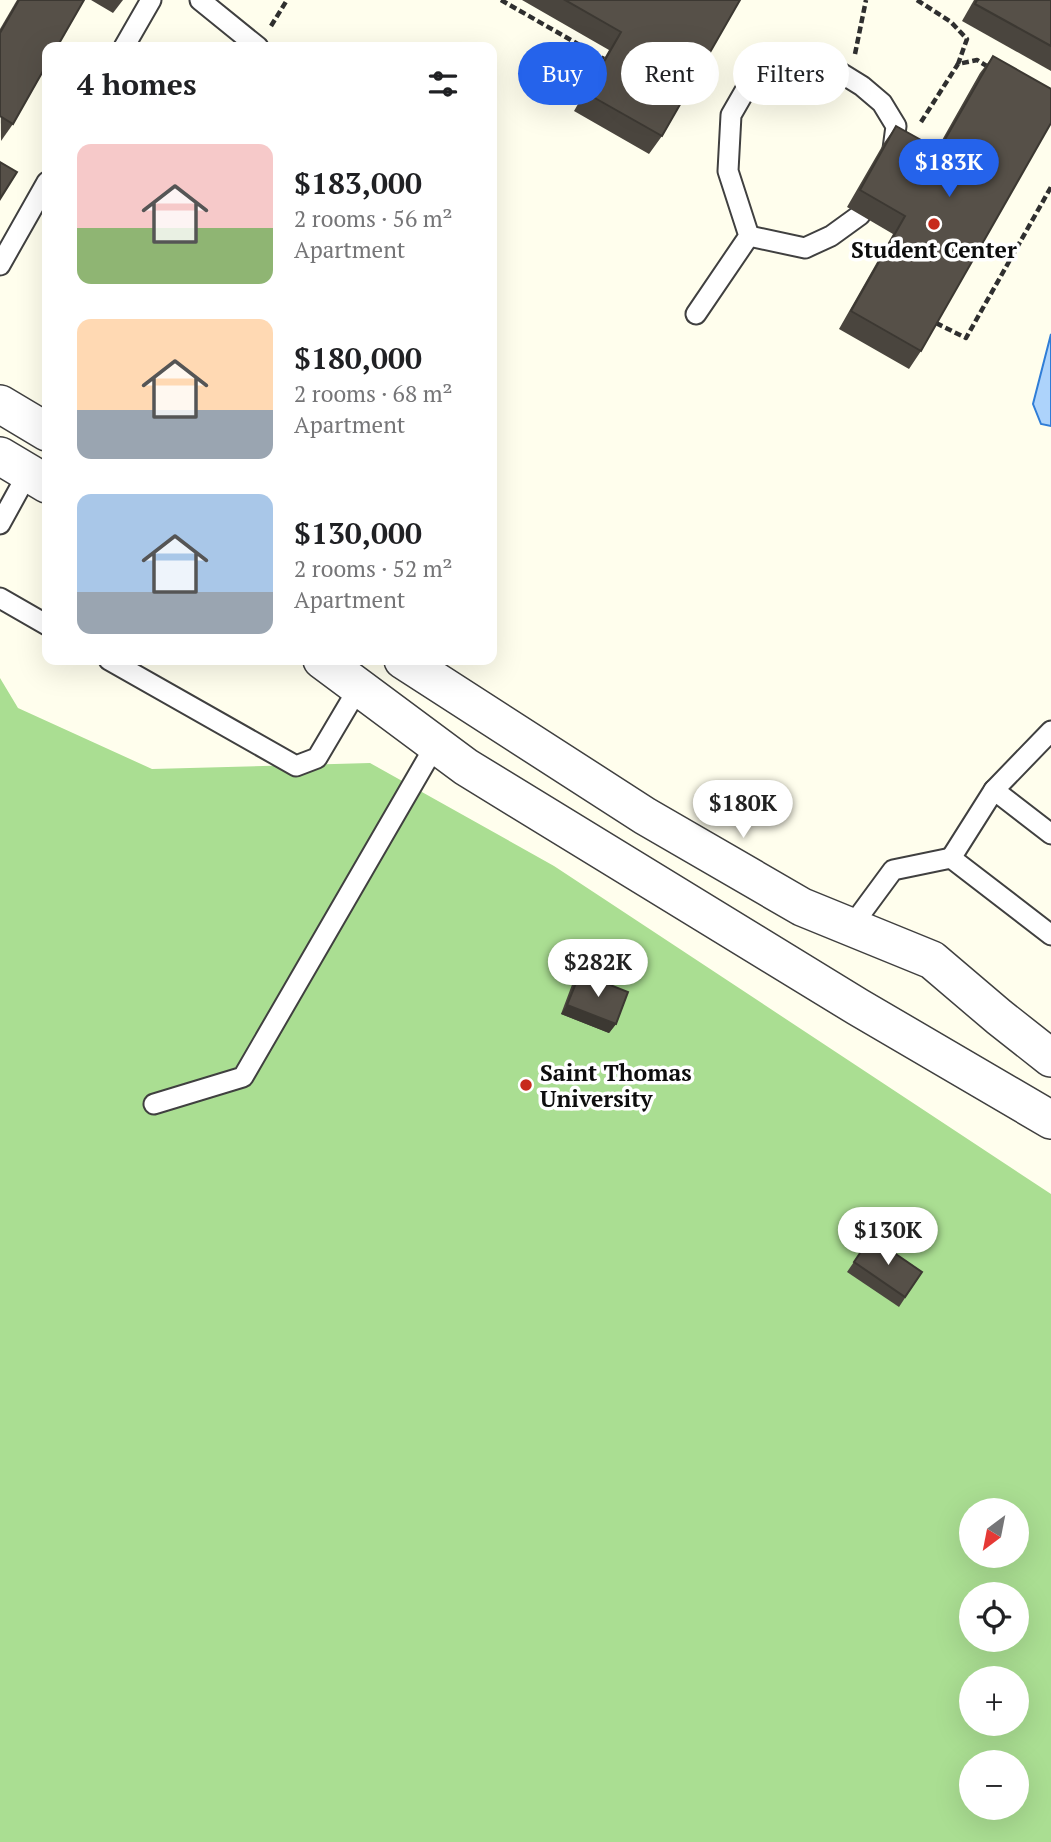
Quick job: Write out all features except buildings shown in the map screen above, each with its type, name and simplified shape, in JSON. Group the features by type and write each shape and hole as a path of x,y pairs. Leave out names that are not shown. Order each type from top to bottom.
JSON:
{"street":[{"path":"0,404 42,429"},
{"path":"329,665 466,767 858,1007 1051,1120"},
{"path":"411,665 645,816 802,907 932,960 1051,1058"}],"lane":[{"path":"127,42 151,0"},
{"path":"200,0 252,42"},
{"path":"749,236 728,172 732,116 750,82 785,65 828,65 862,86 882,103 896,126 893,149"},
{"path":"0,265 42,191"},
{"path":"749,236 805,248 831,236 860,215"},
{"path":"696,314 749,236"},
{"path":"0,524 25,471"},
{"path":"0,598 42,622"},
{"path":"117,665 296,766 317,758 359,687"},
{"path":"851,927 893,870 951,858 994,790 1051,732"},
{"path":"154,1104 243,1077 436,744"},
{"path":"994,790 1051,834"},
{"path":"951,858 1051,935"}],"path":[{"path":"501,0 574,42"},
{"path":"854,63 866,0"},
{"path":"914,133 958,64 967,39 951,22 917,0"},
{"path":"958,64 977,60 998,73"},
{"path":"936,323 966,338 1051,187"}],"green space":[{"path":"0,678 18,708 152,769 370,763 554,866 1051,1194 1051,1842 0,1842"}],"water":[{"path":"1051,334 1051,426 1041,424 1033,404"}],"place":[{"name":"Student Center","path":"934,224"},
{"name":"Saint Thomas University","path":"526,1085"}]}
